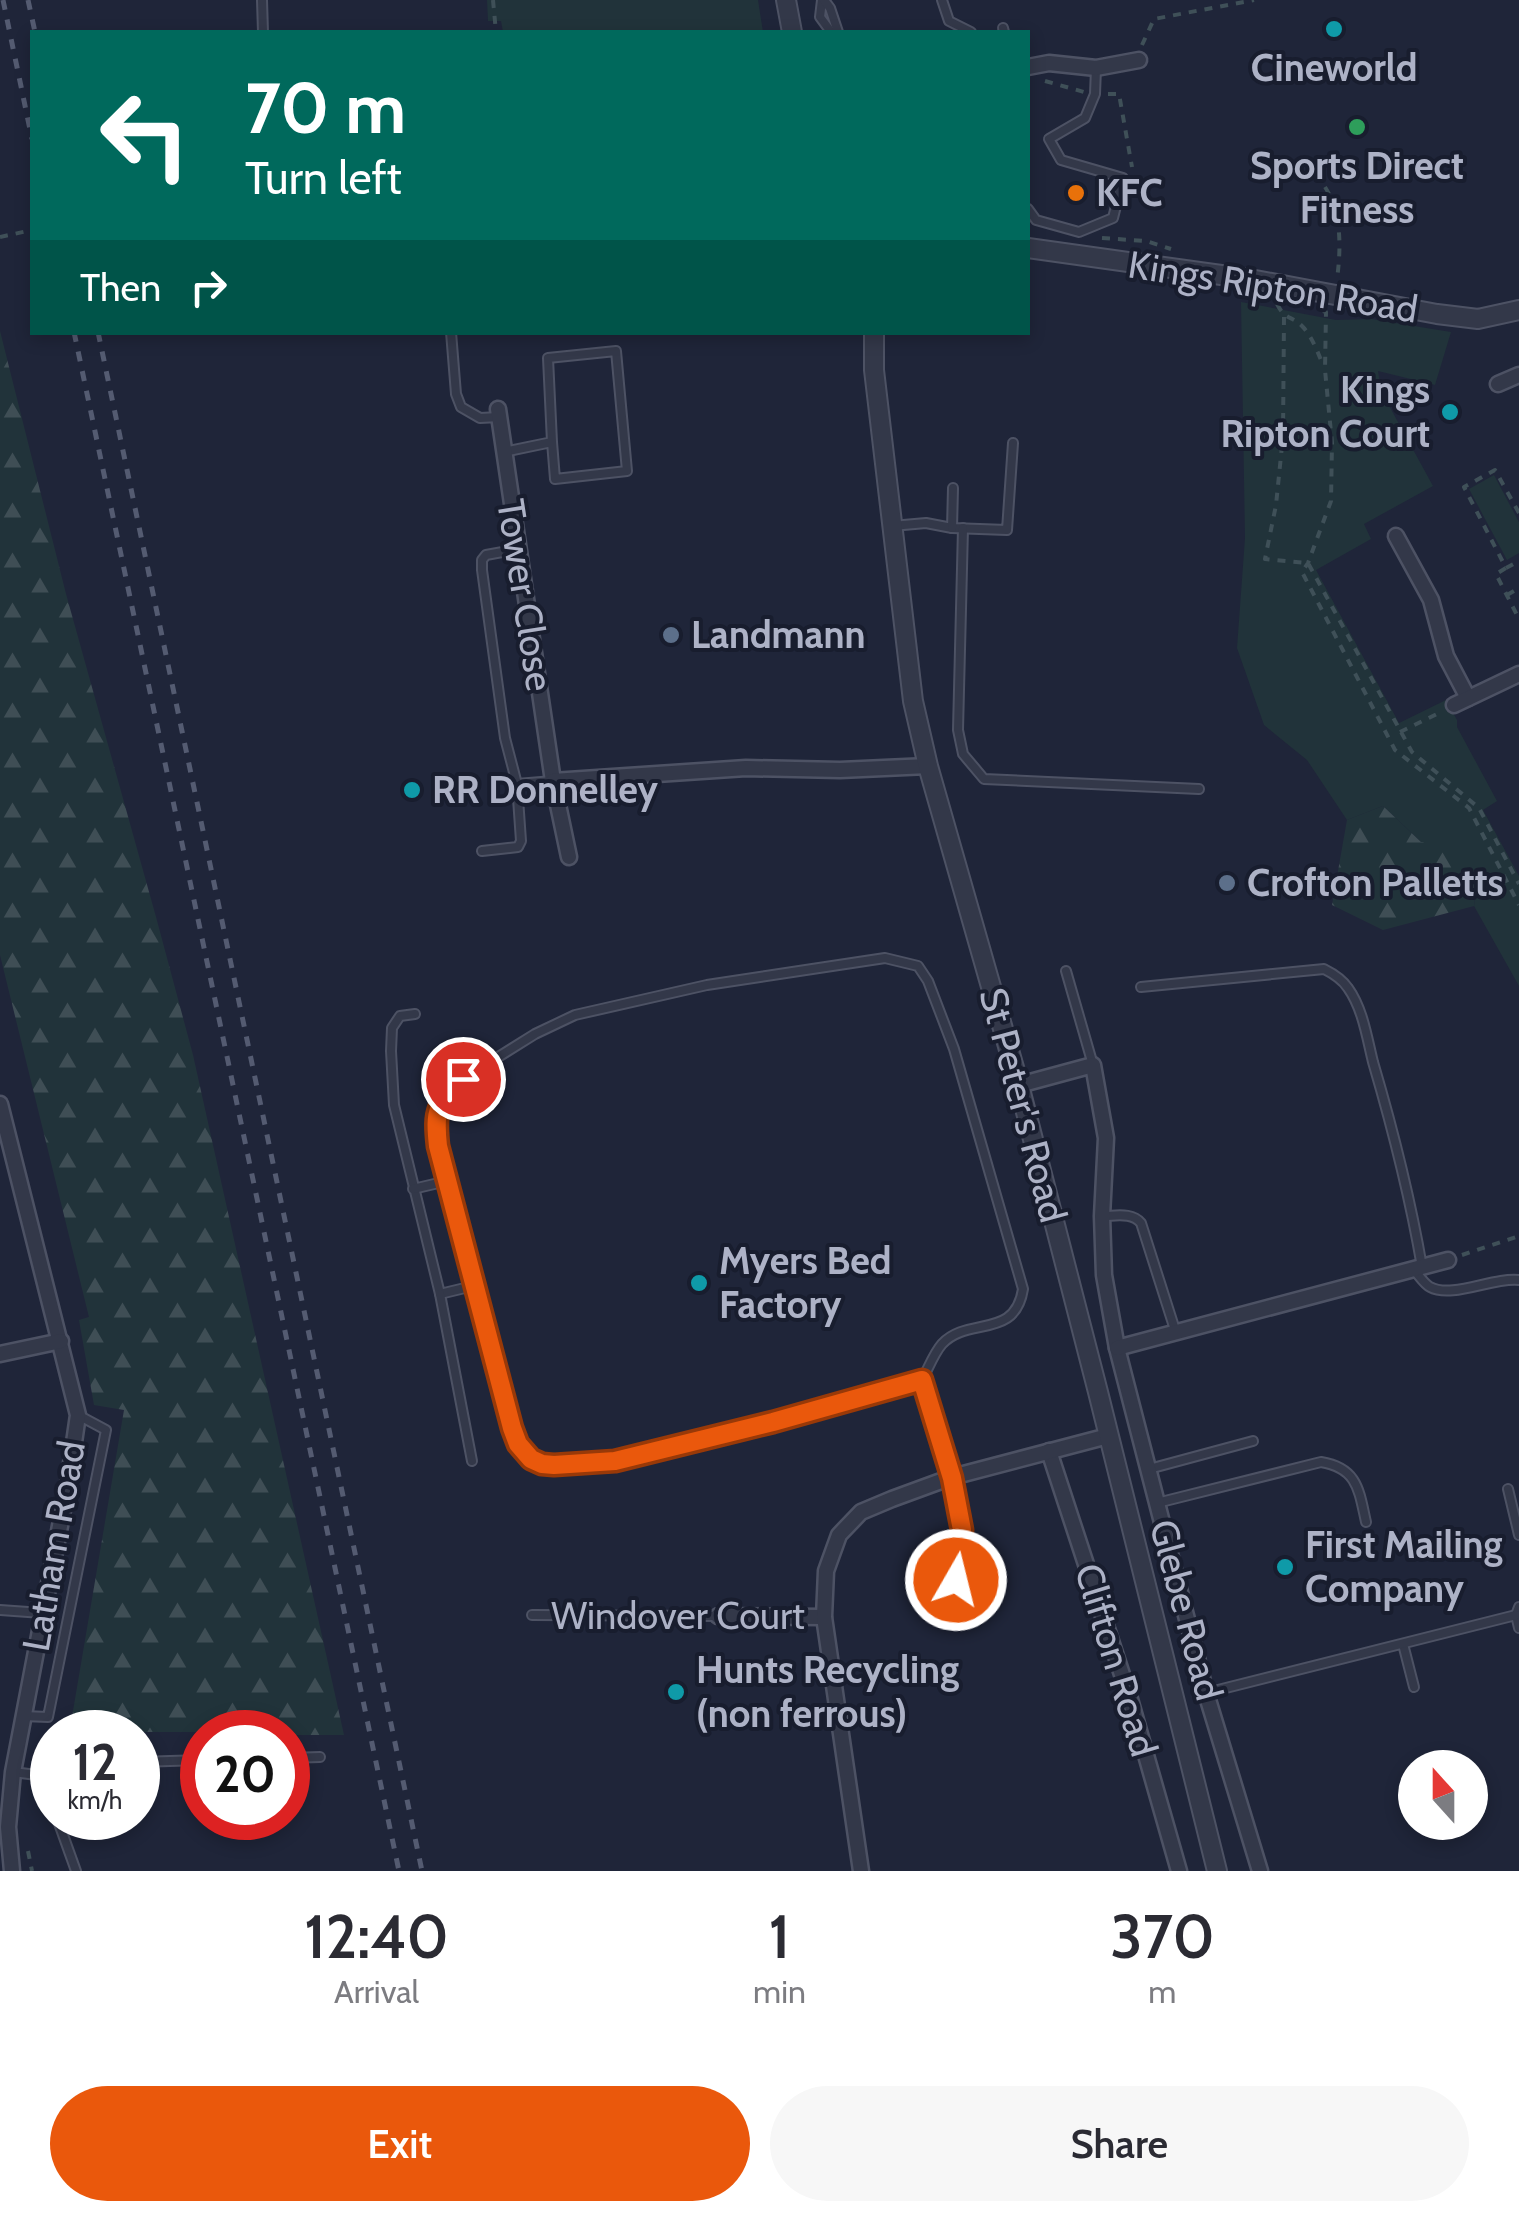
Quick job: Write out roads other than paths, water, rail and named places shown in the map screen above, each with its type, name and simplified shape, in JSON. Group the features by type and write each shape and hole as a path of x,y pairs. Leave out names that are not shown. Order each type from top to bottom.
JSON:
{"street":[{"path":"786,0 792,30"},
{"path":"1033,73 1049,64 1096,68 1139,60"},
{"name":"Kings Ripton Road","path":"1030,248 1250,280 1438,314 1478,319 1519,310"},
{"name":"St Peter's Road","path":"874,335 874,370 913,701 1019,1085 1217,1871"},
{"path":"1498,384 1519,376"},
{"name":"Tower Close","path":"498,413 553,782 569,857"},
{"path":"1396,536 1431,600 1461,702 1519,674"},
{"path":"553,782 746,768 840,770 928,766"},
{"path":"1019,1085 1093,1065"},
{"name":"Glebe Road","path":"1093,1065 1106,1138 1104,1275 1116,1348 1206,1693 1260,1871"},
{"name":"Latham Road","path":"0,1104 5,1144 78,1415 13,1772 8,1827 12,1871"},
{"path":"1116,1348 1448,1260"},
{"path":"0,1354 61,1342"},
{"path":"861,1871 824,1617 826,1571 839,1535 861,1512 952,1478 1108,1436"},
{"name":"Clifton Road","path":"1050,1451 1130,1699 1179,1871"},
{"name":"Windover Court","path":"718,1616 824,1617"}],"lane":[{"path":"262,0 263,30"},
{"path":"823,0 820,17 832,30"},
{"path":"942,0 949,20 967,30"},
{"path":"1030,212 1036,220 1079,232 1113,218 1123,178 1060,160 1049,138 1085,118 1094,94 1096,68"},
{"path":"451,335 456,394 461,408 480,418 498,413"},
{"path":"616,351 626,470 556,479 552,442 548,358 616,351"},
{"path":"504,452 552,442"},
{"path":"892,526 926,523 1007,530 1013,444"},
{"path":"952,528 953,488"},
{"path":"963,528 958,730 964,754 984,779 1199,789"},
{"path":"482,851 518,847 521,842 516,784 482,570 486,555 518,549"},
{"path":"516,784 553,782"},
{"path":"885,958 918,966 928,981 954,1050 1023,1290 1020,1305 1010,1317 954,1336 942,1344 922,1380 760,1426 615,1461 542,1464 531,1459 518,1444 512,1428 447,1181 437,1136 438,1105 463,1079 535,1034 574,1015 707,985 885,958"},
{"path":"1141,987 1308,969 1324,969 1336,975 1348,986 1358,1006 1389,1116 1411,1204 1417,1268 1430,1287 1450,1290 1519,1280"},
{"path":"1066,972 1093,1065"},
{"path":"415,1014 400,1016 392,1028 394,1104 440,1294 472,1461"},
{"path":"413,1189 447,1181"},
{"path":"1102,1216 1136,1217 1141,1223 1176,1333"},
{"path":"440,1294 474,1286"},
{"path":"922,1380 952,1478 962,1530 956,1580 963,1624"},
{"path":"23,1716 48,1717 106,1430 78,1415"},
{"path":"1149,1470 1254,1441"},
{"path":"1158,1503 1322,1462 1348,1471 1366,1522"},
{"path":"1508,1489 1519,1534"},
{"path":"0,1610 42,1612"},
{"path":"1206,1693 1517,1611 1519,1628"},
{"name":"Windover Court","path":"532,1615 718,1616"},
{"path":"1403,1644 1414,1686"},
{"path":"310,1757 320,1757"},
{"path":"13,1772 30,1774"},
{"path":"65,1840 76,1871"}],"railway":[{"path":"3,0 30,129"},
{"path":"28,0 35,30"},
{"path":"75,335 399,1871"},
{"path":"99,335 422,1871"}],"place":[{"name":"Cineworld","path":"1334,29"},
{"name":"Sports Direct Fitness","path":"1357,127"},
{"name":"KFC","path":"1076,193"},
{"name":"Kings Ripton Court","path":"1450,412"},
{"name":"Landmann","path":"671,635"},
{"name":"RR Donnelley","path":"412,790"},
{"name":"Crofton Palletts","path":"1227,883"},
{"name":"Myers Bed Factory","path":"699,1283"},
{"name":"First Mailing Company","path":"1285,1567"},
{"name":"Hunts Recycling (non ferrous)","path":"676,1692"}]}
